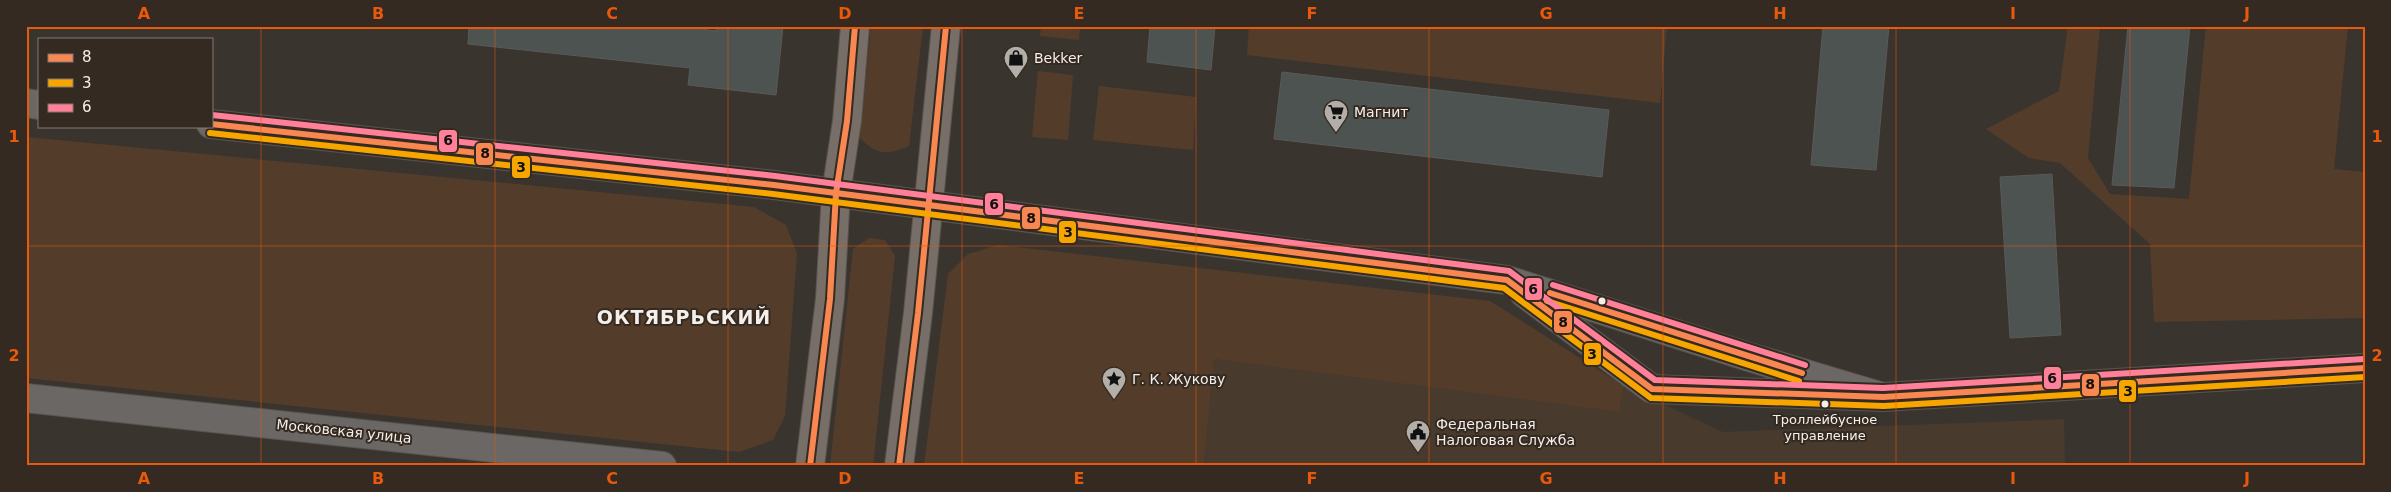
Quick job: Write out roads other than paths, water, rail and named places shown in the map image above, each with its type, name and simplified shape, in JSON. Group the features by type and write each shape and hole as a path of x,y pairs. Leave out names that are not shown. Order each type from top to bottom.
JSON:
{"main road":[{"path":"810,466 830,299 836,193 847,121 855,26"},
{"path":"899,466 918,313 946,26"}],"street":[{"path":"212,124 836,193 1506,280 1749,357 1883,397"},
{"path":"1506,280 1652,389 1883,397 2365,368"},
{"name":"Московская улица","path":"26,398 662,466"}],"place":[{"name":"Bekker","path":"1016,79"},
{"name":"Магнит","path":"1336,133"},
{"name":"Г. К. Жукову","path":"1114,400"},
{"name":"Троллейбусное управление","path":"1825,404"},
{"name":"Федеральная Налоговая Служба","path":"1418,453"}],"district":[{"name":"ОКТЯБРЬСКИЙ","path":"684,317"}]}
